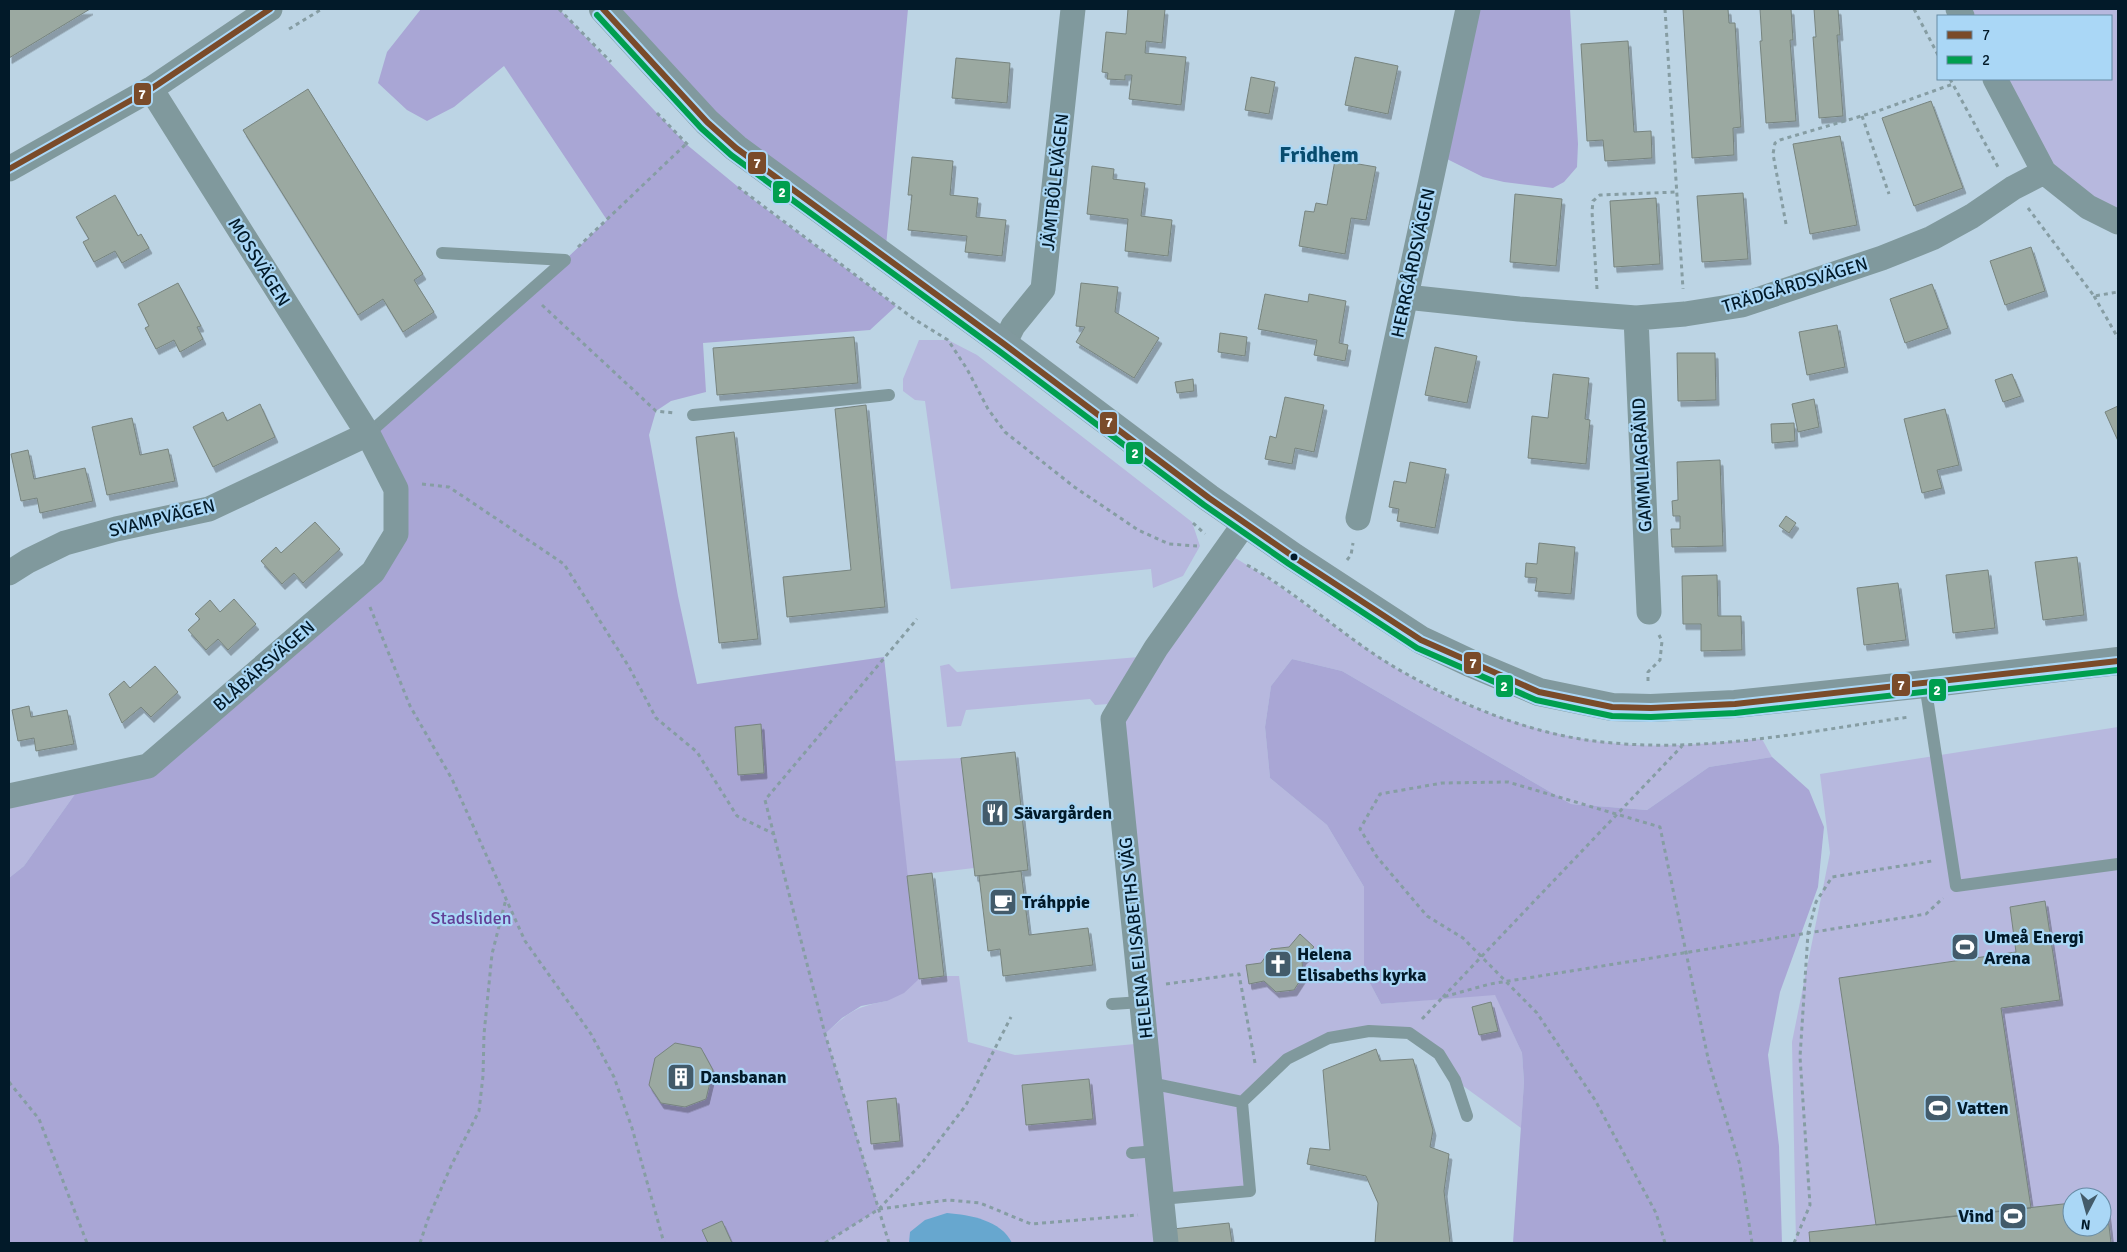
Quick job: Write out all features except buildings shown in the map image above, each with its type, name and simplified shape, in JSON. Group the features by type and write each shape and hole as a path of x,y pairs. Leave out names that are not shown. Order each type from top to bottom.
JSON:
{"street":[{"path":"9,169 151,89 270,9"},
{"path":"603,9 707,122 736,148 1245,523 1421,640 1470,663 1539,692 1612,707 1650,708 1735,704 2118,661"},
{"name":"JÄMTBÖLEVÄGEN","path":"1004,344 1013,326 1043,289 1073,9"},
{"name":"HERRGÅRDSVÄGEN","path":"1358,518 1468,9"},
{"path":"1996,80 2044,172 2088,207 2118,222"},
{"name":"MOSSVÄGEN","path":"151,89 368,434"},
{"name":"TRÄDGÅRDSVÄGEN","path":"1406,297 1519,310 1636,318 1685,314 1742,305 1882,258 1932,238 1972,216 2013,188 2044,172"},
{"name":"GAMMLIAGRÄND","path":"1636,318 1649,612"},
{"name":"BLÅBÄRSVÄGEN","path":"9,796 148,766 374,572 396,534 396,489 368,434"},
{"name":"SVAMPVÄGEN","path":"9,573 28,561 65,543 116,529 209,509 368,434"},
{"name":"HELENA ELISABETHS VÄG","path":"1166,1243 1113,719 1154,650 1245,523"}],"lane":[{"path":"442,253 565,260"},
{"path":"368,434 565,260"},
{"path":"693,415 889,395"},
{"path":"1925,684 1956,886 2118,864"},
{"path":"1112,1004 1141,995"},
{"path":"1242,1102 1287,1060 1329,1038 1369,1031 1409,1032 1439,1054 1455,1080 1467,1116"},
{"path":"1150,1083 1242,1102"},
{"path":"1162,1205 1250,1191 1242,1102"},
{"path":"1132,1154 1157,1152"}],"path":[{"path":"559,9 617,69"},
{"path":"1665,9 1685,314"},
{"path":"1914,9 1937,53"},
{"path":"1786,224 1773,154 1775,143 1788,137 1862,116 1953,84"},
{"path":"655,110 686,144 694,150"},
{"path":"1862,116 1889,194"},
{"path":"565,260 686,144"},
{"path":"731,181 914,319 948,340 967,369 988,409 1005,432 1073,486 1138,530 1169,544 1200,546 1224,552"},
{"path":"1599,315 1592,212 1593,200 1600,195 1677,192"},
{"path":"528,293 656,411 693,415"},
{"path":"2094,296 2118,338"},
{"path":"391,480 449,487 564,564 629,667 656,718 697,752 737,816 774,834"},
{"path":"1192,522 1224,552 1260,572 1394,667 1454,699 1502,718 1552,732 1612,743 1682,746 1762,739 1930,714"},
{"path":"360,584 410,706 452,779 525,940 591,1034 614,1077 632,1128 664,1243"},
{"path":"1649,612 1662,642 1660,660 1648,672 1648,684 1655,684"},
{"path":"889,1243 825,1034 765,800 917,619"},
{"path":"1409,1032 1682,746"},
{"path":"1665,1243 1656,1213 1595,1100 1537,1013 1463,938 1427,916 1377,857 1360,829 1380,794 1442,783 1508,782 1660,827 1710,1063 1740,1165 1752,1243"},
{"path":"1794,1243 1810,1205 1800,1057 1808,933 1816,902 1832,877 1952,857"},
{"path":"1443,997 1506,981 1926,914 1956,886"},
{"path":"420,1243 428,1219 452,1166 480,1111 484,1034 492,954 506,899"},
{"path":"1141,995 1239,974 1259,1086"},
{"path":"825,1243 879,1209 922,1163 966,1105 1011,1017"},
{"path":"9,1082 39,1119 88,1243"},
{"path":"879,1209 948,1200 980,1203 1032,1224 1162,1205"}],"shaded area":[{"path":"1958,9 2118,9 2118,222 2044,172 1996,80 2112,80 2112,15 1961,15"},
{"path":"919,340 948,340 977,355 1192,522 1200,546 1183,576 1153,588 1151,569 951,589 925,401 915,400 903,391 903,379"},
{"path":"1225,552 1268,579 1394,667 1445,694 1498,717 1554,733 1630,745 1686,745 1762,739 1772,757 1709,767 1647,810 1571,804 1342,671 1292,659 1271,686 1265,727 1270,778 1327,825 1364,887 1364,972 1381,1004 1495,994 1522,1053 1524,1082 1521,1128 1455,1080 1439,1054 1409,1033 1329,1038 1287,1059 1242,1102 1250,1191 1162,1199 1166,1243 825,1243 879,1209 825,1034 840,1020 860,1008 887,1001 907,876 895,761 961,758 974,868 932,873 944,976 959,976 968,1042 1015,1055 1146,1043 1122,703 1095,705 1090,699 966,710 961,726 947,727 940,666 949,664 957,672 1151,656"},
{"name":"Umeå Energi Arena","path":"2118,727 2118,1243 1796,1243 1792,1042 1830,853 1820,774"},
{"path":"85,780 24,866 9,878 9,796"},
{"path":"947,1213 975,1217 993,1224 1007,1235 1012,1243 909,1243 910,1232 925,1220"}],"green space":[{"name":"Stadsliden","path":"421,9 559,9 686,144 754,200 896,306 870,330 703,343 706,392 671,401 656,411 649,435 678,596 697,684 884,657 919,979 904,993 887,1001 861,1006 842,1018 825,1034 879,1209 825,1243 9,1243 9,878 24,866 85,780 148,766 396,534 368,434 565,260 607,220 504,66 454,107 427,121 407,110 378,83 387,52"},
{"path":"607,9 908,9 885,257 770,173"},
{"path":"1468,9 1570,9 1578,144 1577,167 1564,182 1553,188 1504,182 1483,177 1437,154"},
{"path":"1292,659 1342,671 1571,804 1647,810 1709,767 1772,757 1809,790 1824,827 1818,887 1780,992 1768,1055 1779,1146 1782,1243 1513,1243 1524,1082 1522,1053 1495,995 1381,1004 1364,972 1364,887 1327,825 1270,778 1265,727 1271,686"}],"transit line":[{"name":"7","path":"9,169 151,89 270,9"},
{"name":"7","path":"603,9 707,122 736,148 1004,344 1209,498 1294,557 1421,640 1539,692 1612,707 1651,708 1735,704 2118,661"},
{"name":"2","path":"597,15 701,128 731,155 999,351 1204,505 1289,564 1417,648 1536,700 1612,716 1651,717 1735,713 2118,670"}],"place":[{"name":"Sävargården","path":"995,813"},
{"name":"Tráhppie","path":"1003,902"},
{"name":"Umeå Energi Arena","path":"1965,947"},
{"name":"Helena Elisabeths kyrka","path":"1278,964"},
{"name":"Dansbanan","path":"681,1077"},
{"name":"Vatten","path":"1938,1108"},
{"name":"Vind","path":"2013,1216"}],"district":[{"name":"Fridhem","path":"1319,154"}]}
